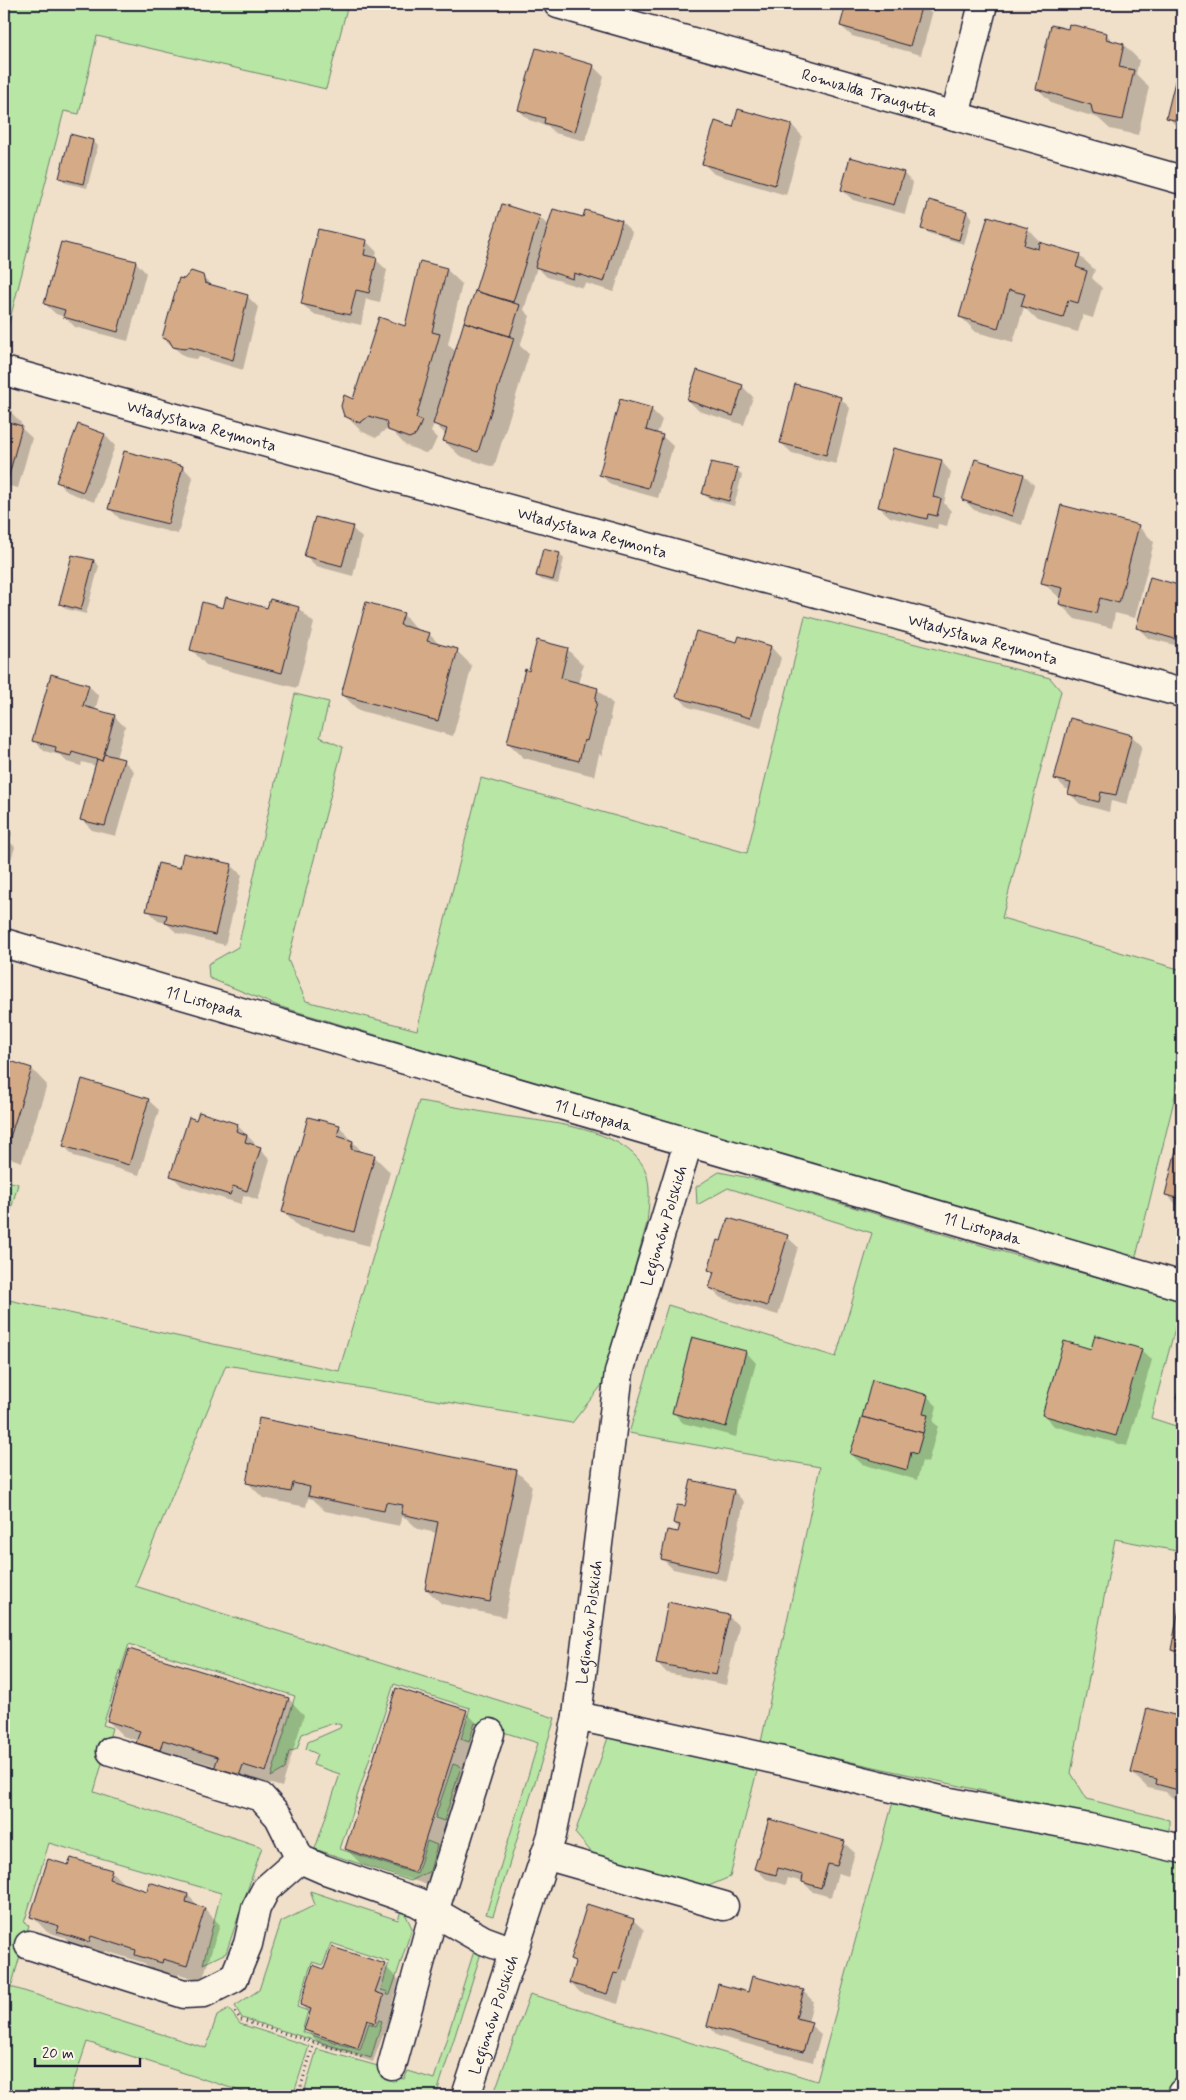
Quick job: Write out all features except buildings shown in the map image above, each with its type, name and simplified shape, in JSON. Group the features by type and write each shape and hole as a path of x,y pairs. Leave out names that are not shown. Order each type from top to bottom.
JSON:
{"street":[{"name":"Romualda Traugutta","path":"558,4 1182,180"},
{"path":"955,116 983,4"},
{"name":"Władysława Reymonta","path":"4,371 1182,693"},
{"name":"11 Listopada","path":"4,943 1182,1286"},
{"name":"Legionów Polskich","path":"466,2096 552,1835 577,1716 619,1372 688,1143"},
{"path":"577,1716 782,1761 945,1801 1088,1828 1182,1849"},
{"path":"392,2066 434,1912 490,1734"},
{"path":"111,1751 261,1797 279,1817 300,1859 417,1902 483,1940 513,1951"},
{"path":"545,1855 724,1906"},
{"path":"29,1945 184,1994 204,1994 234,1978 248,1944 256,1908 266,1889 300,1859"}],"path":[{"path":"218,1987 241,2020 392,2066"},
{"path":"298,2096 314,2043"}],"green space":[{"path":"4,4 348,4 326,89 97,36 79,114 64,111 4,342"},
{"path":"805,616 1050,678 1061,691 1002,918 1182,970 1182,1067 1135,1261 1015,1223 278,1006 209,978 208,964 238,947 295,694 329,702 320,737 343,747 288,960 306,1001 417,1030 481,778 747,853"},
{"path":"419,1101 554,1123 593,1132 611,1139 626,1148 643,1166 649,1190 647,1223 602,1385 572,1423 226,1365 135,1586 555,1718 493,1916 486,1914 538,1743 475,1723 469,1742 461,1739 470,1708 394,1684 340,1849 417,1874 427,1841 437,1845 430,1871 411,1881 315,1849 340,1774 313,1765 317,1754 306,1749 308,1742 340,1728 341,1725 334,1723 302,1734 297,1749 289,1752 285,1769 271,1777 295,1696 129,1644 103,1725 112,1728 94,1792 262,1847 226,1953 203,1964 221,1893 49,1843 24,1923 29,1925 11,1987 206,2048 217,2016 229,2009 240,2024 309,2046 293,2096 256,2096 87,2042 69,2096 4,2096 4,1299 339,1371"},
{"path":"719,1172 765,1181 1004,1252 1182,1300 1182,1318 1178,1317 1151,1418 1182,1428 1182,1552 1115,1539 1071,1773 1087,1799 1169,1820 1169,1832 761,1742 820,1467 629,1433 668,1305 836,1357 872,1233 728,1188 697,1205 696,1187"},
{"path":"4,1180 18,1184 4,1235"},
{"path":"610,1732 758,1767 730,1877 706,1887 593,1854 575,1833"},
{"path":"453,1764 461,1767 444,1821 435,1818"},
{"path":"893,1802 1182,1860 1182,2096 493,2096 530,1994 817,2081"},
{"path":"310,1891 398,1920 402,1907 412,1928 390,1995 387,1995 388,1992 381,1990 389,1962 331,1943 323,1965 312,1962 297,2007 308,2011 302,2032 360,2050 369,2023 376,2026 379,2020 382,2021 371,2058 242,2018 235,2006 259,1990 281,1922 315,1905"},
{"path":"474,1951 481,1953 436,2096 303,2096 317,2049 385,2068 384,2074 404,2079 408,2071 434,2079"}]}
